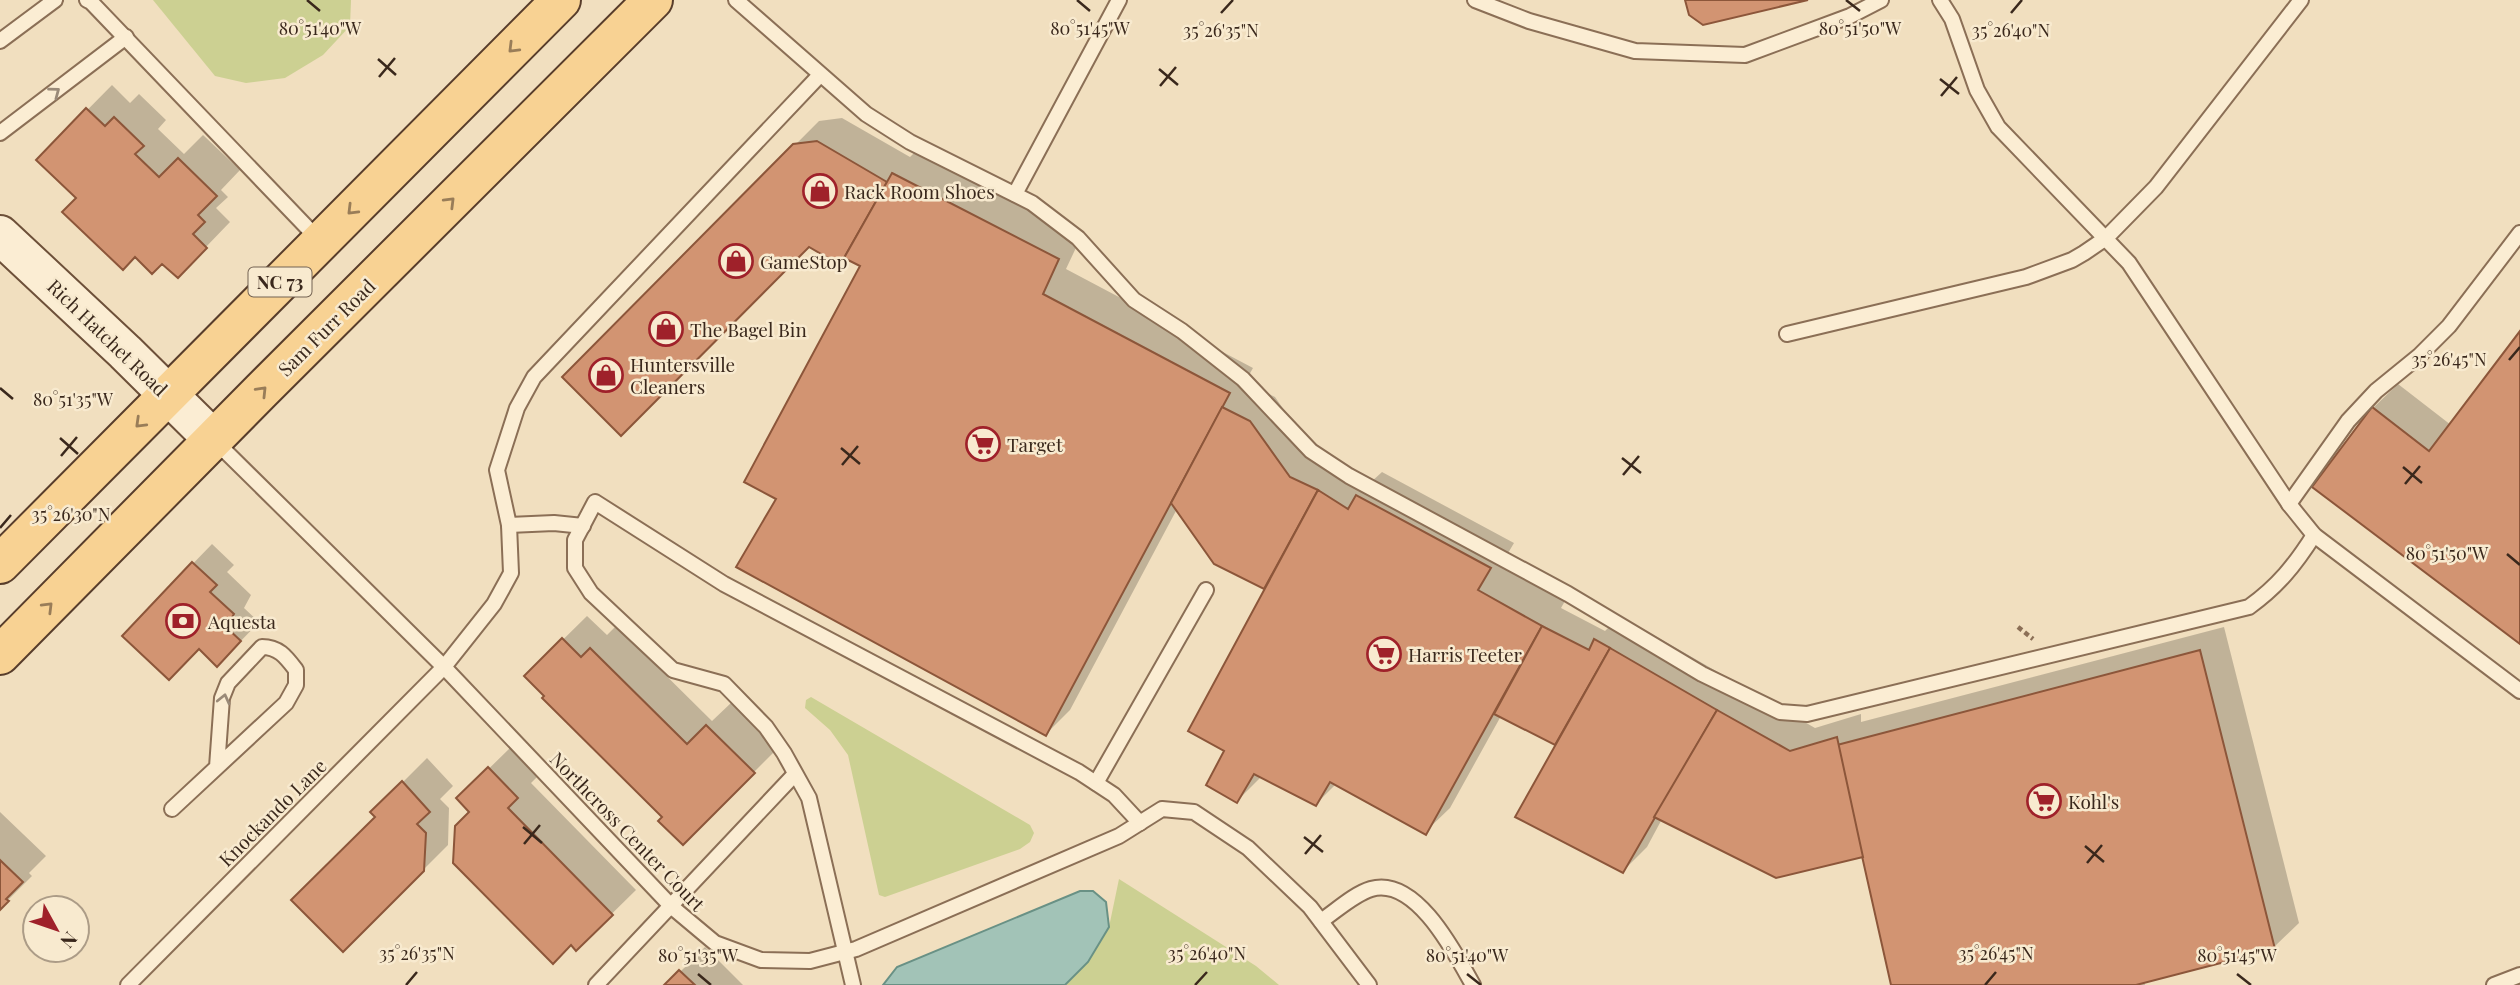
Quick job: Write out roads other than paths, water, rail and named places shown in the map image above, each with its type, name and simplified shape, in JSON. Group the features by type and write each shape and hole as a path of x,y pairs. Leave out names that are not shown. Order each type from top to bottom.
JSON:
{"main road":[{"name":"NC 73","path":"0,564 561,0"},
{"name":"Sam Furr Road","path":"0,655 653,0"}],"street":[{"name":"Rich Hatchet Road","path":"0,235 214,440"}],"lane":[{"path":"0,41 55,0"},
{"path":"87,0 127,37 320,242"},
{"path":"736,0 866,114 910,142 1032,203 1078,239 1134,300 1182,331 1243,379 1311,451 1349,476 1568,594 1702,674 1780,712 1807,715 2249,607 2274,589 2314,536"},
{"path":"1015,194 1119,0"},
{"path":"1475,0 1529,21 1635,51 1745,55 1850,16 1881,0"},
{"path":"1940,0 1952,19 1977,90 1998,127 2129,263 2289,504 2314,536 2520,691"},
{"path":"1787,334 2026,277 2073,260 2106,238 2156,187 2301,0"},
{"path":"0,133 127,37"},
{"name":"Knockando Lane","path":"128,985 444,667 494,604 511,573 509,525 497,470 517,408 534,377 820,75"},
{"path":"2289,504 2348,421 2376,391 2419,356 2449,326 2520,233"},
{"name":"Northcross Center Court","path":"214,440 444,667 672,907 715,943 761,960 810,961 856,949 1119,836 1162,809 1194,812 1248,848 1310,906 1369,985"},
{"path":"853,985 808,798 766,727 724,684 673,670 591,593 575,568 575,540 595,502 724,584 1096,783 1114,795 1140,823"},
{"path":"509,525 554,523 583,526"},
{"path":"1096,783 1206,590"},
{"path":"172,809 286,703 296,685 296,670 285,655 273,647 262,647 228,683 222,698 217,767"},
{"path":"596,985 795,774"},
{"path":"1321,921 1367,890 1383,887 1403,892 1443,932 1473,985"},
{"path":"2494,985 2520,975"}],"water":[{"path":"1080,891 1093,891 1106,902 1109,927 1088,962 1065,985 883,985 897,967"}],"place":[{"name":"Rack Room Shoes","path":"820,191"},
{"name":"GameStop","path":"736,261"},
{"name":"The Bagel Bin","path":"666,329"},
{"name":"Huntersville Cleaners","path":"606,375"},
{"name":"Target","path":"983,444"},
{"name":"Aquesta","path":"183,621"},
{"name":"Harris Teeter","path":"1384,654"},
{"name":"Kohl's","path":"2044,801"}]}
